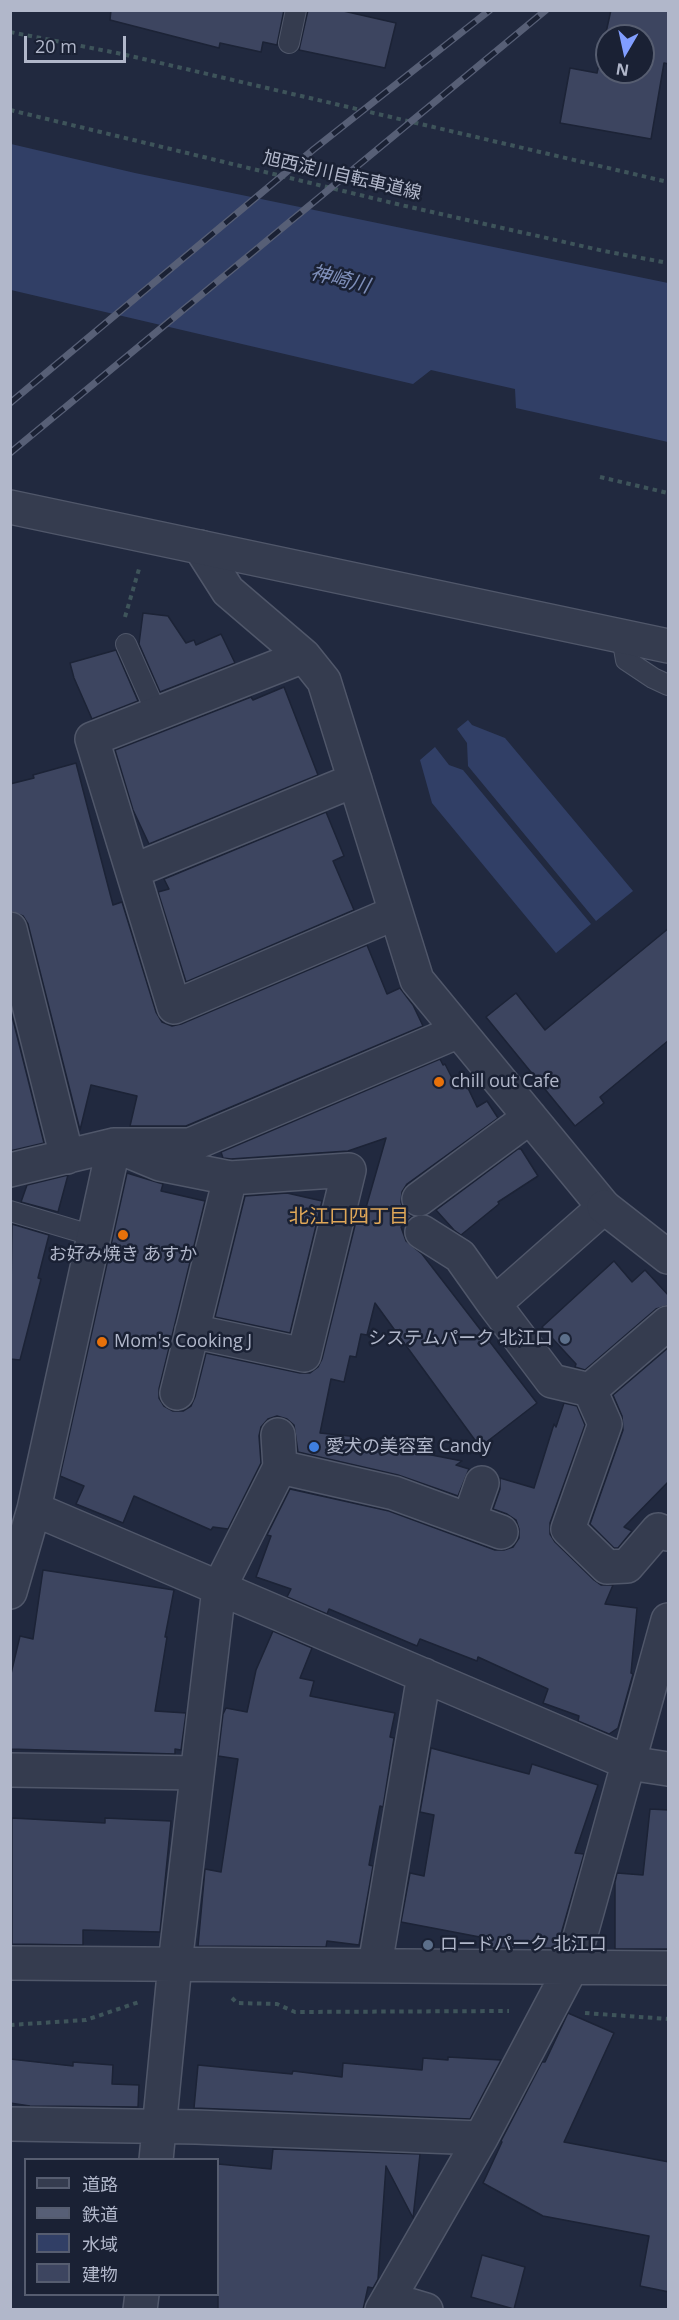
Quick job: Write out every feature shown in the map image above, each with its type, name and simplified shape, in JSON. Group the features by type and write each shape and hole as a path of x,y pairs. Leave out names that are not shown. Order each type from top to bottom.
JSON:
{"street":[{"path":"10,507 669,646"},
{"path":"200,547 228,591 304,656 324,681 417,980 604,1207 669,1257"},
{"path":"304,656 92,738 174,1007 395,913"},
{"path":"133,871 355,780"},
{"path":"10,929 67,1157"},
{"path":"10,1170 114,1145 190,1145 459,1031"},
{"path":"419,1199 530,1117"},
{"path":"114,1145 160,1164 230,1178 348,1170 304,1355 192,1331"},
{"path":"10,1592 34,1509 114,1145"},
{"path":"177,1393 230,1178"},
{"path":"494,1304 604,1207"},
{"path":"422,1232 460,1256 552,1381 590,1390"},
{"path":"590,1390 669,1323"},
{"path":"590,1390 605,1424 568,1528 607,1567 627,1566 658,1530 669,1534"},
{"path":"156,2158 184,1973 197,1773 219,1588 280,1467 278,1435"},
{"path":"280,1467 394,1493 501,1532"},
{"path":"469,1520 482,1483"},
{"path":"34,1509 629,1763 669,1769"},
{"path":"426,2310 385,2304 481,2138 572,1966 669,1620"},
{"path":"375,1965 424,1675"},
{"path":"10,1770 197,1773"},
{"path":"10,1963 184,1973 375,1965 669,1968"},
{"path":"10,2124 160,2126 481,2138"}],"lane":[{"path":"289,43 296,10"},
{"path":"622,637 626,660 653,678 669,685"},
{"path":"126,644 157,714"},
{"path":"10,1211 94,1236"}],"path":[{"path":"10,32 122,54 669,183"},
{"name":"旭西淀川自転車道線","path":"10,110 401,205 604,251 669,263"},
{"path":"600,477 669,493"},
{"path":"123,622 139,570"},
{"path":"10,2025 86,2020 184,1973 237,2003 277,2004 295,2012 548,2011 669,2019"}],"water":[{"name":"神崎川","path":"11,144 135,173 668,283 668,442 516,408 515,389 431,370 413,384 11,290"},
{"path":"468,720 472,725 505,738 633,891 596,921 468,766 467,743 457,729"},
{"path":"435,747 449,765 463,770 591,924 556,953 432,803 420,760"}],"building":[{"path":"111,10 284,10 277,45 263,42 261,52 220,43 219,48 110,20"},
{"path":"308,10 339,10 396,23 385,68 299,50"},
{"path":"611,10 669,10 669,64 664,63 651,139 560,123 570,68 595,73 595,84 655,84 655,24 608,24"},
{"path":"143,613 168,616 186,643 194,640 196,645 221,634 235,663 160,692 139,644"},
{"path":"116,650 138,701 92,719 70,663"},
{"path":"284,687 318,775 149,844 133,810 115,750 251,697 253,700"},
{"path":"76,763 113,905 122,902 156,1012 162,1022 172,1026 181,1024 367,945 387,994 400,988 413,1005 423,1026 186,1126 130,1126 137,1096 91,1085 80,1130 28,924 23,916 10,911 10,784"},
{"path":"326,812 344,856 333,861 354,910 186,982 158,892 169,889 164,879"},
{"path":"669,928 669,1040 600,1097 604,1103 575,1126 486,1017 516,993 545,1030"},
{"path":"10,1008 44,1143 10,1151"},
{"path":"440,1059 457,1088 466,1084 477,1107 487,1101 498,1118 407,1184 402,1192 401,1202 404,1211 412,1216 401,1227 406,1241 422,1254 537,1403 480,1447 375,1303 367,1335 361,1334 356,1357 350,1356 344,1382 331,1379 320,1433 359,1437 359,1439 401,1449 462,1461 456,1465 469,1469 458,1496 398,1475 298,1452 294,1425 287,1419 277,1416 268,1419 261,1427 259,1436 261,1463 228,1529 213,1527 211,1530 134,1496 123,1523 76,1504 84,1486 60,1476 127,1173 163,1184 161,1191 205,1201 159,1389 159,1398 164,1406 173,1411 183,1411 191,1406 206,1353 300,1373 310,1373 318,1367 322,1359 359,1209 365,1211 386,1138 348,1151 231,1159 223,1158 221,1152"},
{"path":"521,1149 538,1176 498,1202 499,1204 461,1235 454,1230 436,1210"},
{"path":"68,1175 58,1212 21,1202 27,1185"},
{"path":"287,1193 322,1201 290,1333 215,1317 245,1196"},
{"path":"12,1224 49,1235 38,1278 41,1279 20,1360 10,1359"},
{"path":"614,1261 632,1282 645,1270 669,1296 669,1305 656,1309 585,1370 575,1367 576,1364 542,1327"},
{"path":"669,1347 669,1481 624,1527 632,1531 618,1548 614,1548 590,1524 623,1430 622,1416 613,1395"},
{"path":"564,1403 577,1406 585,1425 550,1523 550,1534 555,1542 594,1580 601,1585 613,1585 605,1604 637,1608 631,1673 633,1674 618,1728 609,1734 578,1721 579,1716 543,1703 548,1689 478,1657 477,1661 420,1639 417,1646 329,1609 327,1614 287,1597 291,1589 256,1577 271,1536 267,1535 290,1489 389,1511 495,1550 513,1547 519,1538 516,1520 493,1509 500,1489 500,1478 534,1488 554,1424 556,1427"},
{"path":"43,1570 174,1590 155,1711 186,1713 181,1750 175,1749 175,1754 10,1749 10,1678 20,1636 33,1639"},
{"path":"273,1631 312,1648 300,1678 314,1681 310,1696 395,1713 390,1737 394,1738 383,1807 380,1806 369,1865 373,1866 359,1945 327,1941 326,1947 198,1946 205,1869 221,1872 238,1759 218,1756 223,1714 226,1708 247,1712 256,1670"},
{"path":"431,1748 529,1774 532,1764 598,1785 575,1853 584,1854 557,1948 515,1943 514,1948 484,1948 485,1938 401,1922 410,1873 424,1876 434,1815 420,1812"},
{"path":"650,1809 669,1810 669,1949 615,1949 617,1873 643,1875"},
{"path":"12,1818 105,1823 105,1818 171,1821 160,1932 83,1930 83,1945 12,1944"},
{"path":"568,2013 614,2033 564,2142 669,2162 669,2292 640,2286 649,2236 543,2216 483,2183 501,2141 542,2062 545,2062"},
{"path":"448,2057 501,2060 470,2119 194,2108 198,2065 292,2074 293,2071 342,2077 343,2063 422,2070 423,2058 448,2060"},
{"path":"10,2059 73,2066 73,2062 113,2065 112,2084 139,2085 138,2107 30,2106 10,2103"},
{"path":"273,2149 420,2154 413,2218 386,2166 378,2279 373,2288 368,2287 363,2310 218,2310 219,2164 271,2169"},
{"path":"482,2255 525,2267 514,2309 471,2297"}],"railway":[{"path":"10,403 314,149 490,10"},
{"path":"10,453 546,10"}],"place":[{"name":"chill out Cafe","path":"439,1082"},
{"name":"お好み焼き あすか","path":"123,1235"},
{"name":"システムパーク 北江口","path":"565,1339"},
{"name":"Mom's Cooking J","path":"102,1342"},
{"name":"愛犬の美容室 Candy","path":"314,1447"},
{"name":"ロードパーク 北江口","path":"428,1945"}],"district":[{"name":"北江口四丁目","path":"349,1217"}]}
